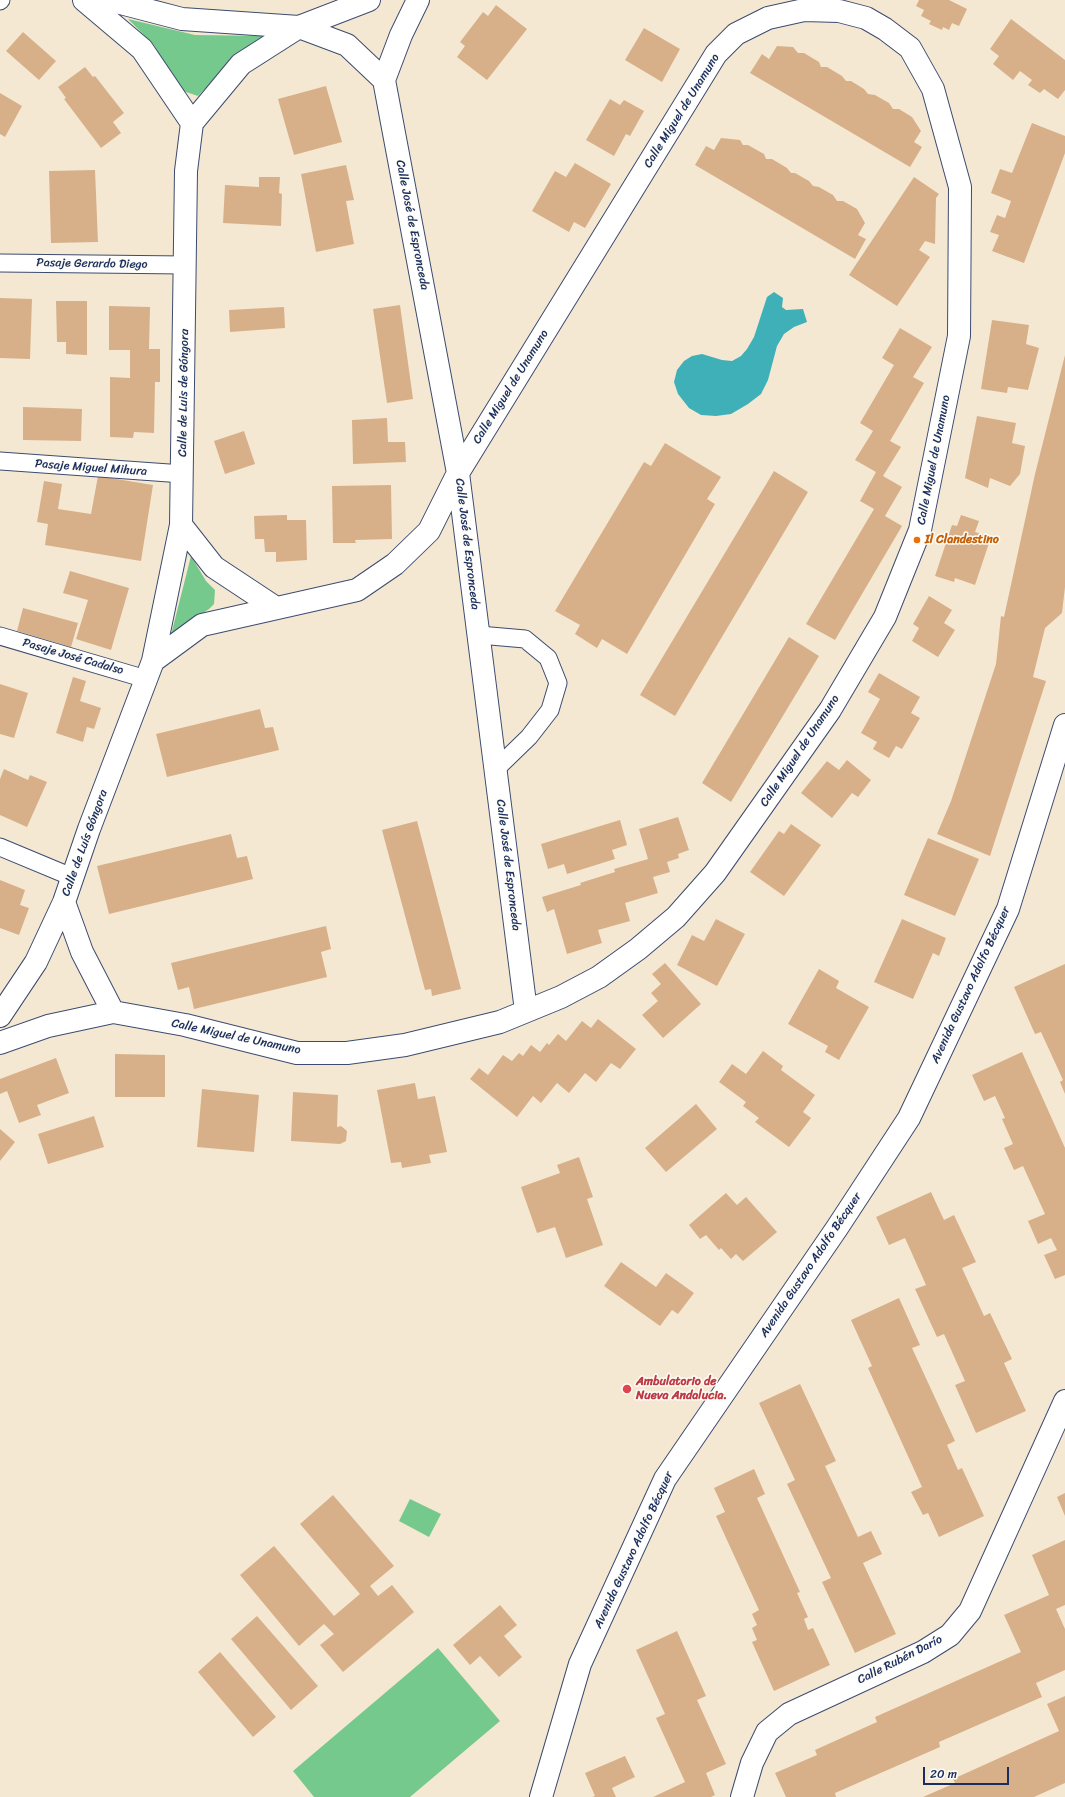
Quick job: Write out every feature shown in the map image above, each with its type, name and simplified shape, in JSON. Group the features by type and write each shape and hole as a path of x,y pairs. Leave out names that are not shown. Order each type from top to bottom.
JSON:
{"street":[{"path":"84,0 142,49 192,123 241,64 299,26 369,0"},
{"path":"109,0 182,19 299,26 347,46 384,80 401,35 418,0"},
{"name":"Calle Miguel de Unamuno","path":"113,1012 185,1025 297,1053 347,1053 405,1045 500,1022 561,997 599,977 638,949 676,917 715,873 830,710 885,617 922,522 959,336 960,187 933,89 910,48 885,29 866,18 839,11 804,10 768,18 736,34 716,54 458,473 428,531 395,564 357,590 202,625 150,670"},
{"name":"Calle José de Espronceda","path":"384,80 458,473 526,1011"},
{"name":"Calle de Luis de Góngora","path":"150,670 181,525 183,474 186,171 192,123"},
{"path":"181,525 214,568 276,608"},
{"name":"Calle de Luís Góngora","path":"0,1016 36,962 64,902 89,829 150,670"},
{"name":"Avenida Gustavo Adolfo Bécquer","path":"541,1797 580,1664 665,1479 837,1228 909,1118 1008,910 1065,725"},
{"path":"0,1044 48,1026 113,1012 82,952 64,902"},
{"name":"Calle Rubén Darío","path":"742,1797 752,1763 767,1732 789,1714 923,1652 950,1635 970,1611 1065,1401"}],"lane":[{"name":"Pasaje Gerardo Diego","path":"0,263 185,265"},
{"name":"Pasaje Miguel Mihura","path":"0,462 183,474"},
{"path":"479,635 525,639 548,658 558,683 550,710 529,737 496,769"},
{"name":"Pasaje José Cadalso","path":"0,636 150,670"},
{"path":"0,847 72,877"}],"green space":[{"path":"128,19 195,35 265,36 243,49 198,96 180,90 154,45"},
{"path":"191,556 206,581 215,590 214,604 171,635"},
{"path":"410,1499 441,1514 429,1537 399,1521"},
{"path":"438,1648 500,1721 410,1797 314,1797 293,1771"}],"water":[{"path":"774,292 783,298 782,307 786,310 803,309 807,322 794,327 784,334 777,346 768,380 761,394 731,414 716,416 701,415 689,408 678,394 674,382 677,370 684,361 692,356 702,354 722,360 732,361 741,356 754,337 767,297"}],"building":[{"path":"919,0 949,0 967,9 959,26 952,23 949,30 943,27 942,30 929,24 931,21 921,16 924,10 916,6"},
{"path":"496,5 527,29 487,80 457,57 465,46 460,42 483,12 488,16"},
{"path":"1011,19 1065,60 1065,90 1058,99 1044,89 1040,93 1028,85 1032,80 1020,71 1013,80 993,64 999,56 990,49"},
{"path":"644,28 680,49 662,82 625,60"},
{"path":"23,32 56,61 39,80 6,51"},
{"path":"777,46 793,47 798,53 804,53 819,62 821,67 827,67 842,76 846,81 851,81 864,89 868,94 875,95 889,103 893,109 899,109 912,117 921,131 914,142 922,147 910,167 750,73 762,54 769,59"},
{"path":"85,67 93,77 95,76 124,113 113,122 121,133 101,148 64,99 66,98 58,87"},
{"path":"326,86 342,142 294,155 278,99"},
{"path":"0,93 22,106 5,137 0,134"},
{"path":"610,99 620,105 624,100 644,111 630,136 626,134 614,156 586,140"},
{"path":"1032,123 1065,136 1065,153 1024,263 992,251 999,235 990,232 997,215 1005,218 1011,201 991,193 1000,169 1012,173"},
{"path":"721,138 740,140 743,145 748,145 764,154 766,159 772,159 787,168 791,173 795,173 809,181 813,186 819,187 833,195 837,201 843,201 857,209 865,223 858,235 866,239 855,259 695,165 706,146 714,150"},
{"path":"575,163 611,184 585,228 574,222 569,232 532,211 555,171 566,177"},
{"path":"346,165 354,200 346,201 354,244 316,252 301,174"},
{"path":"95,170 98,242 51,243 49,171"},
{"path":"259,177 280,177 279,193 282,194 281,226 223,223 225,185 259,187"},
{"path":"914,177 939,194 936,198 935,244 925,241 919,250 930,257 897,306 849,275"},
{"path":"0,298 32,299 30,359 0,358"},
{"path":"56,301 87,301 87,355 66,354 66,342 57,342"},
{"path":"400,305 413,399 387,403 373,309"},
{"path":"109,306 150,307 149,349 160,349 160,382 155,382 154,433 134,432 133,438 110,437 110,377 130,378 130,350 109,350"},
{"path":"284,307 285,328 230,332 229,310"},
{"path":"992,320 1029,325 1026,344 1039,348 1028,390 1008,387 1007,393 981,389"},
{"path":"900,328 932,347 913,377 924,383 890,441 901,447 883,476 902,487 885,516 902,526 835,640 806,624 874,509 860,501 876,472 855,460 873,431 860,423 894,365 882,358"},
{"path":"1065,355 1065,587 1062,613 1045,628 1033,677 1046,681 990,856 937,834 951,801 996,664 1001,616 1004,617 1035,474"},
{"path":"23,407 82,409 81,441 23,440"},
{"path":"977,416 1016,423 1012,443 1025,446 1020,474 1010,486 990,478 988,488 965,478"},
{"path":"387,418 388,442 405,442 406,462 353,464 352,420"},
{"path":"244,431 255,464 225,474 214,441"},
{"path":"665,443 721,477 707,499 715,504 627,654 602,639 597,648 575,634 580,625 555,611 644,462 651,466"},
{"path":"774,471 808,492 675,716 640,695"},
{"path":"98,476 153,485 141,561 45,545 48,524 37,522 44,481 62,484 58,509 91,514"},
{"path":"391,485 392,539 355,540 356,543 333,543 332,486"},
{"path":"287,515 287,520 306,520 307,560 276,562 276,552 265,552 264,539 255,539 254,516"},
{"path":"961,515 979,521 975,532 991,537 975,585 955,578 954,582 935,576 952,525 957,526"},
{"path":"70,571 129,588 111,650 76,639 88,600 63,593"},
{"path":"929,596 952,610 944,623 955,630 938,657 912,641 919,628 913,624"},
{"path":"23,608 78,623 71,647 17,631"},
{"path":"789,637 819,656 731,802 702,783"},
{"path":"879,673 920,697 911,713 920,718 902,749 896,746 889,758 873,749 877,742 861,733 880,699 868,692"},
{"path":"73,677 86,681 80,701 101,708 94,729 87,727 83,742 56,733"},
{"path":"0,684 28,693 14,738 0,734"},
{"path":"260,709 265,728 273,727 279,750 167,777 156,734"},
{"path":"847,760 871,780 858,797 852,793 832,818 801,793 827,761 839,770"},
{"path":"4,769 28,780 30,775 47,782 27,827 0,815 0,779"},
{"path":"678,817 689,850 678,854 679,858 667,862 670,872 653,877 658,893 625,903 630,921 598,930 602,943 567,954 554,909 547,912 542,897 581,885 580,883 615,872 614,869 648,859 639,829"},
{"path":"620,820 627,845 612,850 615,859 567,874 564,864 548,869 541,844"},
{"path":"417,821 461,989 432,996 431,989 425,990 382,830"},
{"path":"791,824 821,845 784,896 750,872 779,831 784,834"},
{"path":"231,834 237,858 247,856 253,879 109,914 97,866"},
{"path":"928,838 979,859 955,916 904,895"},
{"path":"0,880 25,890 20,905 29,908 19,935 0,928"},
{"path":"716,919 745,934 717,986 677,965 692,935 704,941"},
{"path":"902,919 946,938 939,956 933,953 913,999 874,982"},
{"path":"326,926 331,949 321,952 327,977 194,1009 189,987 178,990 171,963"},
{"path":"665,963 701,1004 663,1038 642,1015 658,1001 651,993 661,984 652,974"},
{"path":"1065,964 1065,1094 1060,1082 1063,1080 1041,1032 1035,1034 1014,987"},
{"path":"819,969 839,981 836,988 869,1007 839,1060 825,1052 828,1046 788,1024"},
{"path":"598,1019 636,1049 620,1069 611,1063 596,1082 585,1073 569,1093 557,1083 541,1103 533,1096 517,1117 470,1079 479,1068 488,1075 503,1055 512,1061 519,1053 523,1056 531,1045 540,1052 547,1043 549,1045 558,1034 566,1041 582,1021 591,1028"},
{"path":"763,1051 783,1066 781,1070 815,1095 803,1112 811,1118 789,1147 755,1122 759,1118 743,1106 746,1102 719,1082 732,1064 746,1074"},
{"path":"1022,1052 1065,1148 1065,1275 1055,1279 1044,1255 1057,1250 1051,1238 1038,1244 1028,1221 1045,1214 1023,1166 1014,1170 1004,1148 1013,1144 1002,1119 1005,1118 995,1096 984,1101 972,1075"},
{"path":"115,1054 165,1055 165,1097 115,1097"},
{"path":"56,1058 69,1093 37,1105 41,1115 19,1123 7,1091 0,1094 0,1079"},
{"path":"415,1083 418,1099 435,1096 447,1152 429,1155 431,1163 402,1168 401,1162 391,1163 377,1090"},
{"path":"202,1089 259,1095 254,1152 197,1147"},
{"path":"293,1092 338,1095 337,1127 341,1126 347,1131 346,1141 340,1144 291,1141"},
{"path":"696,1104 717,1129 666,1172 645,1148"},
{"path":"94,1116 104,1147 48,1164 38,1134"},
{"path":"0,1129 15,1142 0,1161"},
{"path":"579,1157 593,1197 587,1199 603,1245 566,1258 555,1227 537,1233 521,1187 560,1173 557,1165"},
{"path":"931,1192 944,1220 954,1215 976,1262 962,1268 984,1316 990,1313 1012,1359 1004,1363 1026,1411 976,1433 955,1385 965,1381 944,1334 937,1337 915,1289 926,1285 905,1238 889,1245 876,1217"},
{"path":"726,1193 737,1205 746,1197 777,1232 743,1261 736,1254 731,1259 721,1248 719,1250 706,1235 700,1239 689,1225"},
{"path":"621,1262 656,1287 666,1273 694,1293 678,1314 672,1310 660,1326 604,1286"},
{"path":"899,1298 920,1345 912,1348 955,1441 947,1445 958,1470 962,1468 984,1516 939,1537 928,1513 923,1515 911,1492 922,1487 868,1368 872,1366 851,1320"},
{"path":"800,1384 836,1461 825,1466 858,1537 871,1531 882,1554 863,1563 896,1634 855,1653 822,1582 831,1578 787,1484 795,1480 759,1403"},
{"path":"754,1469 765,1494 757,1498 800,1592 797,1593 808,1617 804,1619 808,1630 813,1628 830,1665 774,1691 752,1642 757,1640 752,1628 757,1625 752,1614 759,1610 716,1516 725,1512 714,1488"},
{"path":"1065,1493 1065,1516 1057,1497"},
{"path":"333,1495 394,1566 370,1586 378,1596 392,1585 414,1612 343,1672 320,1645 334,1634 324,1624 299,1646 240,1575 274,1546 334,1616 360,1594 300,1524"},
{"path":"1065,1540 1065,1605 1056,1609 1065,1629 1065,1670 1036,1683 1042,1697 939,1742 940,1747 835,1793 836,1797 786,1797 775,1773 817,1755 815,1750 877,1722 875,1717 1021,1652 1004,1615 1049,1595 1032,1555"},
{"path":"500,1605 517,1625 504,1636 522,1657 499,1677 480,1656 470,1665 453,1645"},
{"path":"257,1616 318,1686 291,1710 231,1639"},
{"path":"677,1631 706,1696 697,1700 726,1764 706,1773 715,1795 711,1797 653,1797 685,1782 656,1718 665,1714 636,1650"},
{"path":"220,1652 276,1717 253,1737 198,1672"},
{"path":"1065,1696 1065,1783 1034,1797 923,1797 955,1783 953,1779 1059,1731 1047,1704"},
{"path":"625,1756 635,1777 612,1788 616,1797 592,1797 595,1796 585,1773"}],"place":[{"name":"Il Clandestino","path":"917,540"},
{"name":"Ambulatorio de Nueva Andalucia.","path":"627,1389"}]}
